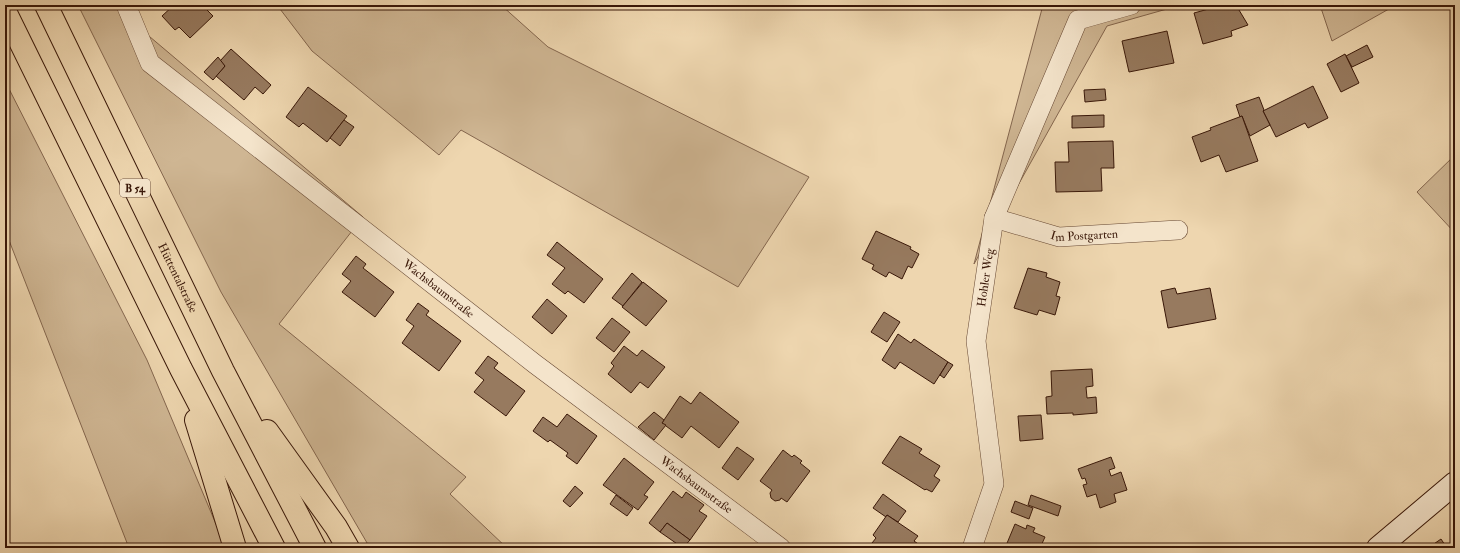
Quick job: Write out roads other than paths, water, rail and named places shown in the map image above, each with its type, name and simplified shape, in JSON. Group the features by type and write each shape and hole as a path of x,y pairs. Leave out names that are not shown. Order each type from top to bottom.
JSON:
{"highway":[{"name":"Hüttentalstraße","path":"46,5 223,371 315,548"},
{"path":"5,11 181,369 274,548"},
{"path":"181,369 235,548"},
{"path":"223,371 336,527 348,548"}],"street":[{"name":"Wachsbaumstraße","path":"126,5 150,63 535,364 781,548"},
{"name":"Hohler Weg","path":"972,548 994,484 976,342 994,218 1078,20 1131,5"},
{"name":"Im Postgarten","path":"994,218 1059,237 1178,230"},
{"path":"1378,548 1455,483"}]}
